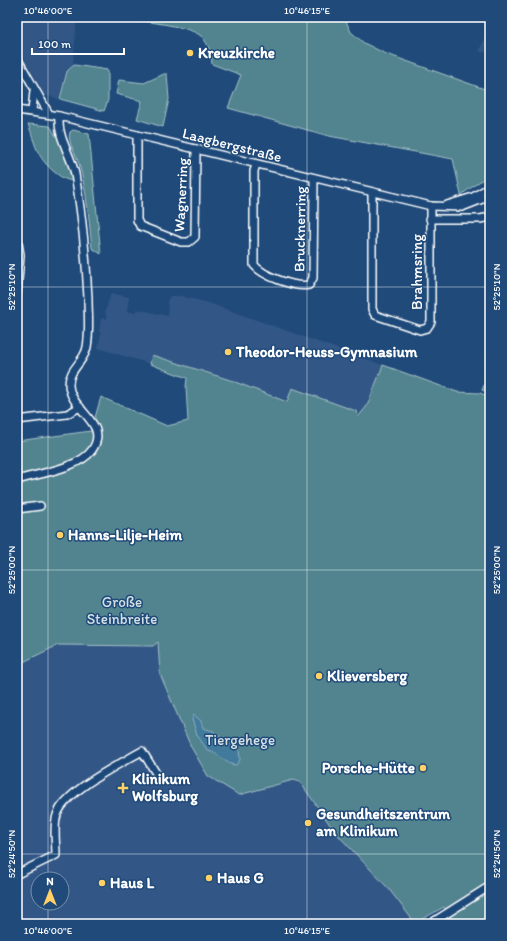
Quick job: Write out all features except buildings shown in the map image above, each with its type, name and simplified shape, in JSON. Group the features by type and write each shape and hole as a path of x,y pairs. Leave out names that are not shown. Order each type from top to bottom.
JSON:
{"street":[{"path":"17,58 49,114"},
{"path":"32,111 35,100 34,89"},
{"name":"Laagbergstraße","path":"17,110 60,116 256,165 431,206 462,207 490,195"},
{"path":"17,480 75,463 93,450 97,436 96,428 92,420 72,397 69,383 73,370 87,348 89,330 86,256 75,174 73,162 60,134 58,125 60,116"},
{"name":"Wagnerring","path":"137,135 137,220 140,226 144,229 181,242 190,242 194,237 196,149"},
{"name":"Brucknerring","path":"256,165 254,171 254,265 260,272 300,287 309,285 313,278 314,178"},
{"name":"Laagbergstraße","path":"442,206 473,197 490,187"},
{"name":"Brahmsring","path":"372,192 372,309 375,315 420,330 427,328 431,322 431,206"},
{"path":"430,219 480,219 490,216"},
{"path":"17,237 20,255 17,293"},
{"path":"17,420 67,414 80,407"},
{"path":"17,509 40,506"},
{"path":"17,874 56,855 55,830 58,814 64,802 75,792 142,751 159,778"},
{"path":"430,924 490,886"}],"shaded area":[{"path":"17,17 77,17 73,65 66,70 59,99 44,95 17,46"},
{"path":"485,37 490,39 485,53 479,51"},
{"name":"Theodor-Heuss-Gymnasium","path":"111,293 129,297 127,311 135,313 137,309 168,316 167,301 170,296 181,296 209,303 383,365 367,406 358,417 326,416 230,380 153,355 150,364 98,348 101,333 99,332 101,318 107,319 105,312"},
{"name":"Klinikum Wolfsburg","path":"158,641 160,674 173,704 239,795 293,780 300,782 335,832 388,888 416,924 17,924 17,665 58,645 153,646"},
{"path":"194,715 201,721 203,728 213,731 239,749 240,760 236,765 229,763 208,751 197,735 192,719"}],"green space":[{"path":"109,17 344,17 351,32 364,43 384,53 490,91 490,174 461,195 453,159 329,136 228,108 241,75 212,64 209,49 201,36 184,28"},
{"path":"74,65 108,70 108,100 104,111 60,99 67,71"},
{"path":"167,74 169,99 163,127 137,119 142,101 116,94 119,80 144,83"},
{"path":"28,124 50,126 59,141 75,181 70,181 59,176 45,163 37,150"},
{"path":"73,130 89,134 101,254 92,248 84,185 79,164 72,148 69,136 70,132"},
{"path":"490,343 490,393 482,390 488,376 487,357"},
{"path":"152,355 230,380 287,402 292,388 356,411 358,417 367,406 383,365 457,392 480,393 490,397 490,924 445,924 451,919 444,907 415,923 388,888 335,832 300,782 293,780 239,795 208,776 191,747 160,674 158,642 153,646 58,645 17,665 17,441 91,431 101,397 167,426 188,421 186,387 187,378 150,364"}],"place":[{"name":"Kreuzkirche","path":"190,53"},
{"name":"Theodor-Heuss-Gymnasium","path":"228,352"},
{"name":"Hanns-Lilje-Heim","path":"60,535"},
{"name":"Klieversberg","path":"319,676"},
{"name":"Porsche-Hütte","path":"423,768"},
{"name":"Klinikum Wolfsburg","path":"123,788"},
{"name":"Gesundheitszentrum am Klinikum","path":"308,823"},
{"name":"Haus G","path":"209,878"},
{"name":"Haus L","path":"102,883"}],"park label":[{"name":"Große Steinbreite","path":"122,610"},
{"name":"Tiergehege","path":"240,740"}]}
